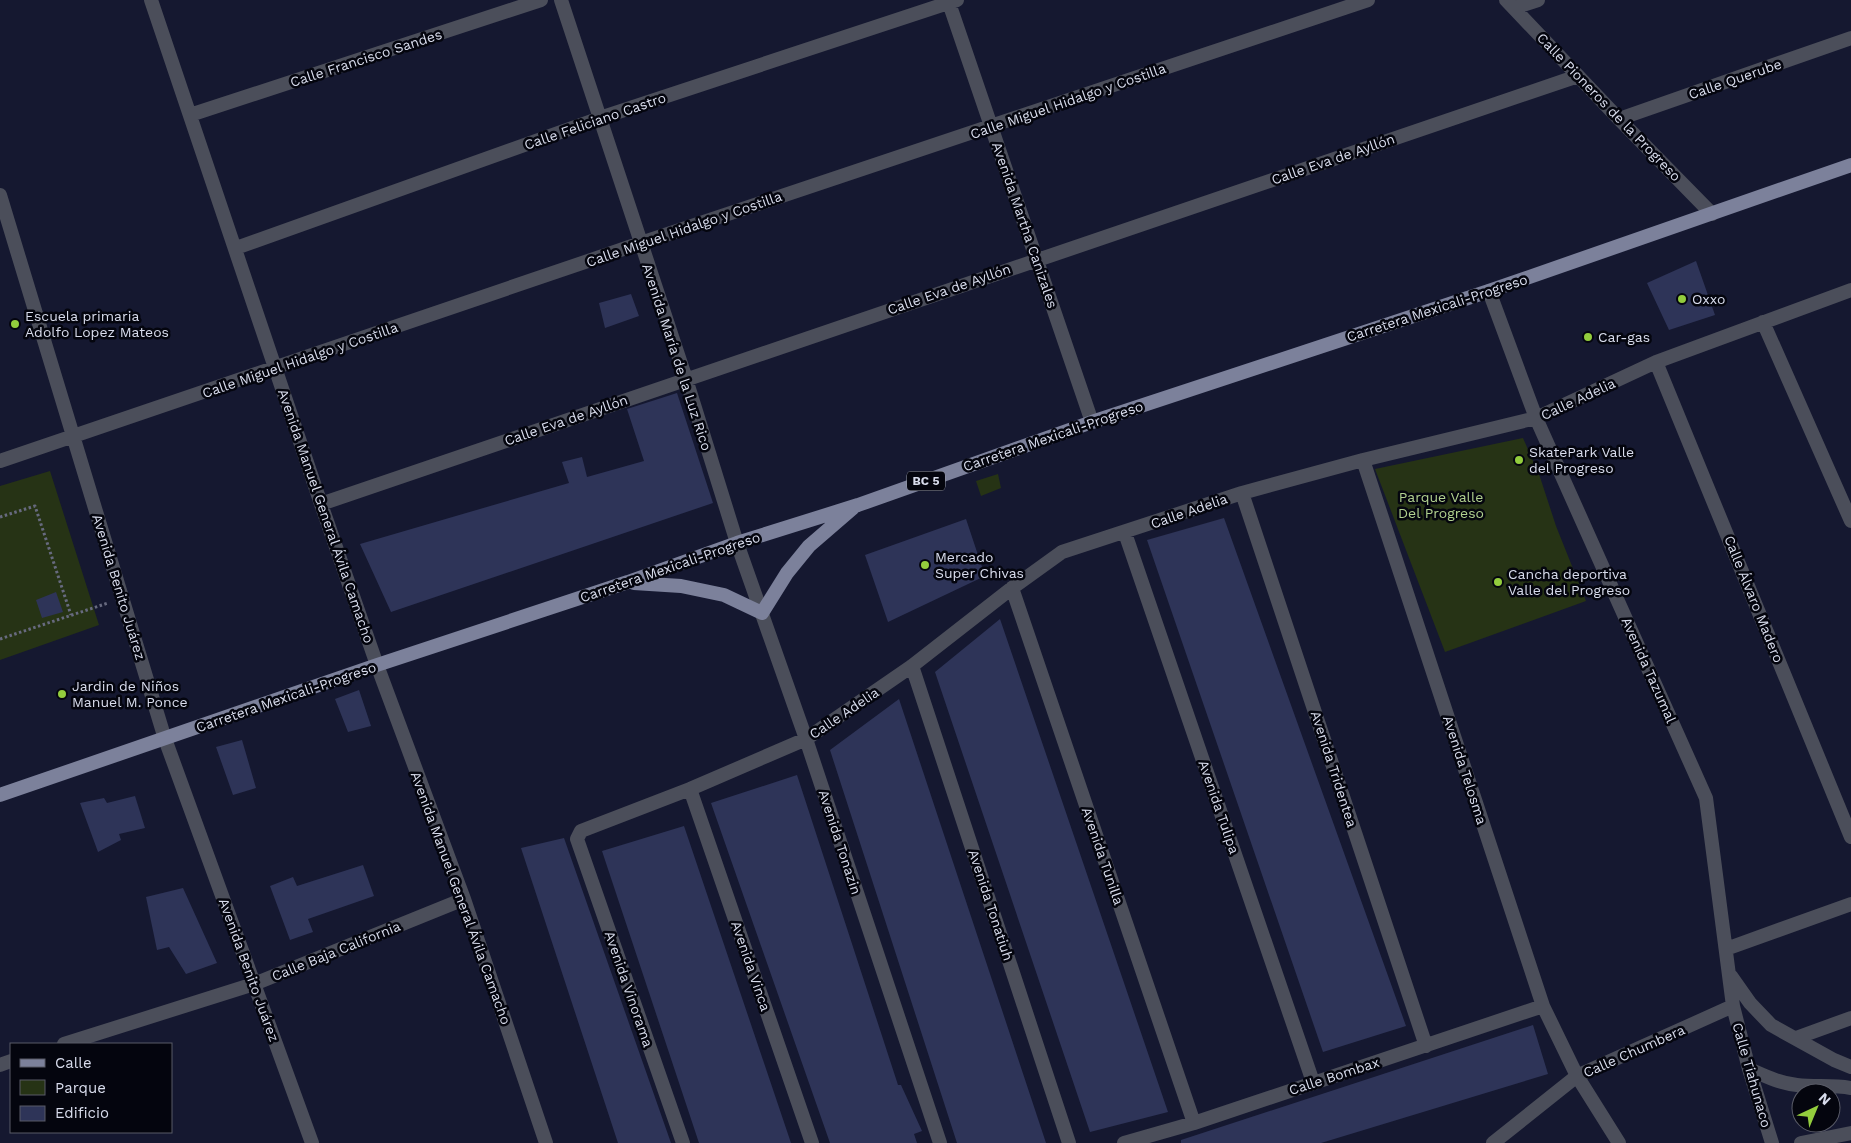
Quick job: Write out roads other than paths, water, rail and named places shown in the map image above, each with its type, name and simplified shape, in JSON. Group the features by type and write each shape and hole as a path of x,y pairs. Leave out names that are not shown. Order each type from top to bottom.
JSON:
{"main road":[{"name":"Carretera Mexicali-Progreso","path":"0,795 377,665 628,582 737,543 858,505 1092,422 1489,292 1851,165"},
{"path":"628,582 681,586 724,595 762,613 787,572 809,546 858,505"}],"street":[{"name":"Avenida Manuel General Ávila Camacho","path":"151,0 321,504 377,665 464,899 546,1143"},
{"name":"Calle Francisco Sandes","path":"190,116 541,0"},
{"name":"Avenida María de la Luz Rico","path":"561,0 686,379 737,543"},
{"name":"Calle Miguel Hidalgo y Costilla","path":"0,461 1368,0"},
{"path":"1510,4 1538,0"},
{"name":"Calle Feliciano Castro","path":"236,248 600,118 951,1"},
{"name":"Avenida Martha Canizales","path":"951,1 991,126 1092,422"},
{"name":"Calle Pioneros de la Progreso","path":"1510,4 1619,120 1712,214"},
{"name":"Calle Querube","path":"1619,120 1851,38"},
{"name":"Calle Eva de Ayllón","path":"321,504 1578,76"},
{"name":"Avenida Benito Juárez","path":"0,196 165,739 312,1143"},
{"name":"Calle Adelia","path":"578,835 581,831 690,789 806,739 912,666 1012,588 1062,552 1125,533 1242,493 1363,460 1536,418 1656,362 1851,290"},
{"name":"Avenida Tazumal","path":"1489,292 1536,418 1706,798 1733,1006"},
{"path":"1763,322 1851,521"},
{"name":"Calle Álvaro Madero","path":"1656,362 1851,837"},
{"name":"Avenida Telosma","path":"1363,460 1543,1006 1576,1076 1619,1143"},
{"name":"Avenida Tridentea","path":"1242,493 1426,1046"},
{"name":"Avenida Tulipa","path":"1125,533 1313,1082"},
{"name":"Avenida Tonazin","path":"737,543 806,739 940,1143"},
{"name":"Avenida Tunilla","path":"1012,588 1194,1123"},
{"name":"Avenida Tonatiuh","path":"912,666 1069,1143"},
{"name":"Avenida Vinca","path":"690,789 812,1143"},
{"name":"Avenida Vinorama","path":"578,835 577,839 683,1143"},
{"name":"Calle Baja California","path":"67,1043 254,984 464,899"},
{"path":"1726,949 1851,904"},
{"path":"1729,973 1750,1003 1771,1025 1834,1060 1851,1067"},
{"name":"Calle Bombax","path":"1124,1143 1194,1123 1543,1006"},
{"name":"Calle Tiahunaco","path":"1733,1006 1749,1069 1772,1143"},
{"name":"Calle Chumbera","path":"1493,1143 1507,1138 1576,1076 1733,1006"},
{"path":"1796,1038 1851,1018"},
{"path":"1749,1069 1774,1081 1797,1086 1820,1085 1851,1088"},
{"path":"1800,1143 1851,1134"}],"place":[{"name":"Oxxo","path":"1682,299"},
{"name":"Escuela primaria Adolfo Lopez Mateos","path":"15,324"},
{"name":"Car-gas","path":"1588,337"},
{"name":"SkatePark Valle del Progreso","path":"1519,460"},
{"name":"Mercado Super Chivas","path":"925,565"},
{"name":"Cancha deportiva Valle del Progreso","path":"1498,582"},
{"name":"Jardin de Niños Manuel M. Ponce","path":"62,694"}],"park label":[{"name":"Parque Valle Del Progreso","path":"1441,506"}]}
